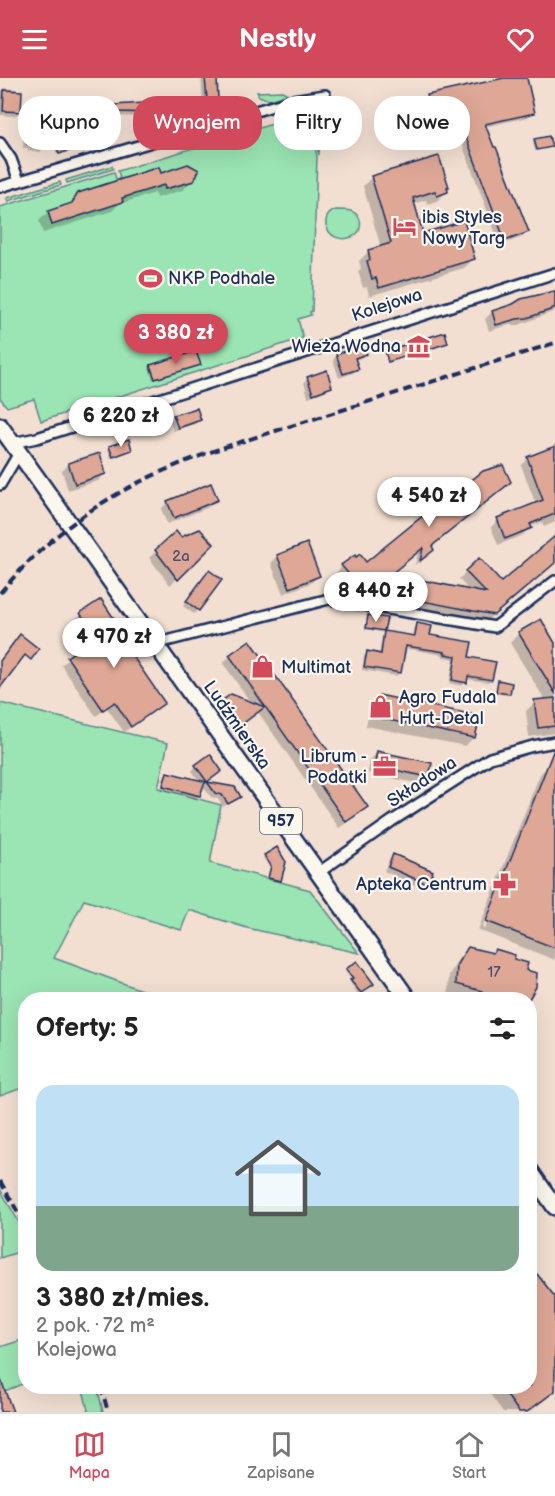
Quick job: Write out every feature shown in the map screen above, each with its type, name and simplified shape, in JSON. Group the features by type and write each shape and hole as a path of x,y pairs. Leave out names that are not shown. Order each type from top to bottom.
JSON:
{"main road":[{"name":"957","path":"0,426 16,448"},
{"name":"Ludźmierska","path":"16,448 403,992"},
{"path":"537,1181 555,1207"}],"street":[{"path":"0,187 293,100 325,95"},
{"path":"0,143 11,159 20,181"},
{"name":"Kolejowa","path":"16,448 37,438 555,273"},
{"path":"0,485 16,448"},
{"path":"155,644 329,599 495,627 555,581"},
{"name":"Składowa","path":"318,873 392,820 490,758 555,742"}],"green space":[{"path":"282,91 288,94 274,96 274,98 269,100 259,96 257,92"},
{"path":"274,123 274,150 316,150 317,156 312,311 311,315 298,319 303,338 41,421 34,399 7,407 0,398 0,207 114,172 116,179 120,178 118,171 187,150 262,150 262,127"},
{"path":"112,166 113,169 67,183 66,180"},
{"path":"60,182 61,185 8,201 7,198"},
{"path":"336,210 351,211 358,216 360,228 356,235 344,239 331,234 326,224 327,218"},
{"path":"0,703 168,743 158,788 221,805 210,863 310,890 359,953 247,928 189,910 181,930 84,900 54,958 147,992 18,992 18,1090 0,1096"},
{"path":"0,1189 18,1221 18,1252 0,1258"},
{"path":"18,1341 18,1386 0,1393 0,1347"},
{"path":"84,1394 99,1394 103,1412 84,1412 88,1410"}],"building":[{"path":"205,78 217,78 218,96 207,96"},
{"path":"504,78 527,78 535,113 485,124 529,232 505,241 470,148 470,96 427,95"},
{"path":"4,90 22,91 22,96 18,96 18,112 3,111"},
{"path":"133,104 133,112 121,112 121,105"},
{"path":"549,136 552,147 537,150 534,139"},
{"path":"58,150 71,150 59,154"},
{"name":"ibis Styles Nowy Targ","path":"439,156 449,187 447,187 448,192 437,196 435,191 413,198 423,233 464,221 475,259 379,288 376,278 372,279 367,261 370,260 368,250 391,243 371,176"},
{"path":"188,164 199,170 194,181 165,189 164,185 122,198 123,202 52,225 48,211 72,203 78,193 159,167 161,173"},
{"path":"555,291 555,307 550,310 496,325 492,311 521,299"},
{"name":"Wieża Wodna","path":"445,332 448,343 388,362 385,351"},
{"path":"364,345 367,354 355,358 359,369 343,374 336,354"},
{"path":"196,351 201,365 155,379 150,365"},
{"path":"327,370 332,387 313,394 307,377"},
{"path":"197,408 201,420 178,428 173,415"},
{"path":"129,439 132,450 113,457 109,446"},
{"path":"555,446 555,514 530,524 532,528 505,539 497,518 543,500 527,457"},
{"path":"100,453 106,474 75,484 68,463"},
{"path":"503,465 511,482 432,546 434,550 420,561 423,548 385,579 380,574 361,589 341,565 360,554 366,562 452,492 453,495 483,471"},
{"path":"211,483 218,500 174,518 167,501"},
{"path":"200,529 214,544 178,580 155,550 176,531 181,537"},
{"path":"555,536 555,563 494,615 412,599 416,579 486,593 465,571 479,558 501,582"},
{"path":"307,543 320,576 290,588 277,555"},
{"path":"209,570 222,580 199,611 186,601"},
{"path":"101,599 121,629 116,632 165,703 131,727 115,702 103,710 67,657 96,637 80,613"},
{"path":"368,615 387,618 384,631 366,628"},
{"path":"541,619 555,643 555,693 518,632"},
{"path":"417,623 432,626 430,635 472,642 469,657 496,662 492,680 468,676 467,683 452,680 456,656 406,646 401,673 364,667 367,651 381,654 384,631 415,636"},
{"path":"20,634 39,649 31,660 25,655 0,688 0,661"},
{"path":"250,640 368,807 346,822 229,655"},
{"path":"498,680 512,683 510,694 496,692"},
{"path":"231,694 265,707 237,728 219,703"},
{"path":"379,695 480,716 475,738 374,717"},
{"path":"555,698 555,726 538,728 534,700"},
{"path":"555,749 555,948 486,921"},
{"path":"377,751 432,763 429,777 374,766"},
{"path":"210,754 222,771 207,782 195,765"},
{"path":"167,772 207,782 200,796 163,786"},
{"path":"207,782 235,787 241,797 228,804 222,795 215,793"},
{"path":"277,847 286,862 281,881 268,878 271,866 264,855"},
{"path":"393,854 433,871 427,884 388,867"},
{"path":"468,947 493,953 495,949 515,955 514,959 528,963 526,970 537,973 536,987 533,992 482,992 456,984 457,964"},
{"path":"357,961 374,984 360,992 350,980 353,978 346,969"},
{"path":"537,1274 555,1297 555,1391 527,1412 519,1412 506,1394 537,1394"},
{"path":"1,1380 13,1412 0,1412"}],"railway":[{"path":"0,593 50,541 77,520 133,485 164,471 231,445 555,343"},
{"path":"0,1181 18,1212"},
{"path":"103,1394 108,1412"}],"place":[{"name":"ibis Styles Nowy Targ","path":"404,227"},
{"name":"NKP Podhale","path":"150,278"},
{"name":"Wieża Wodna","path":"419,346"},
{"name":"Multimat","path":"263,667"},
{"name":"Agro Fudala Hurt-Detal","path":"381,707"},
{"name":"Librum - Podatki","path":"385,766"},
{"name":"Apteka Centrum","path":"505,884"}]}
